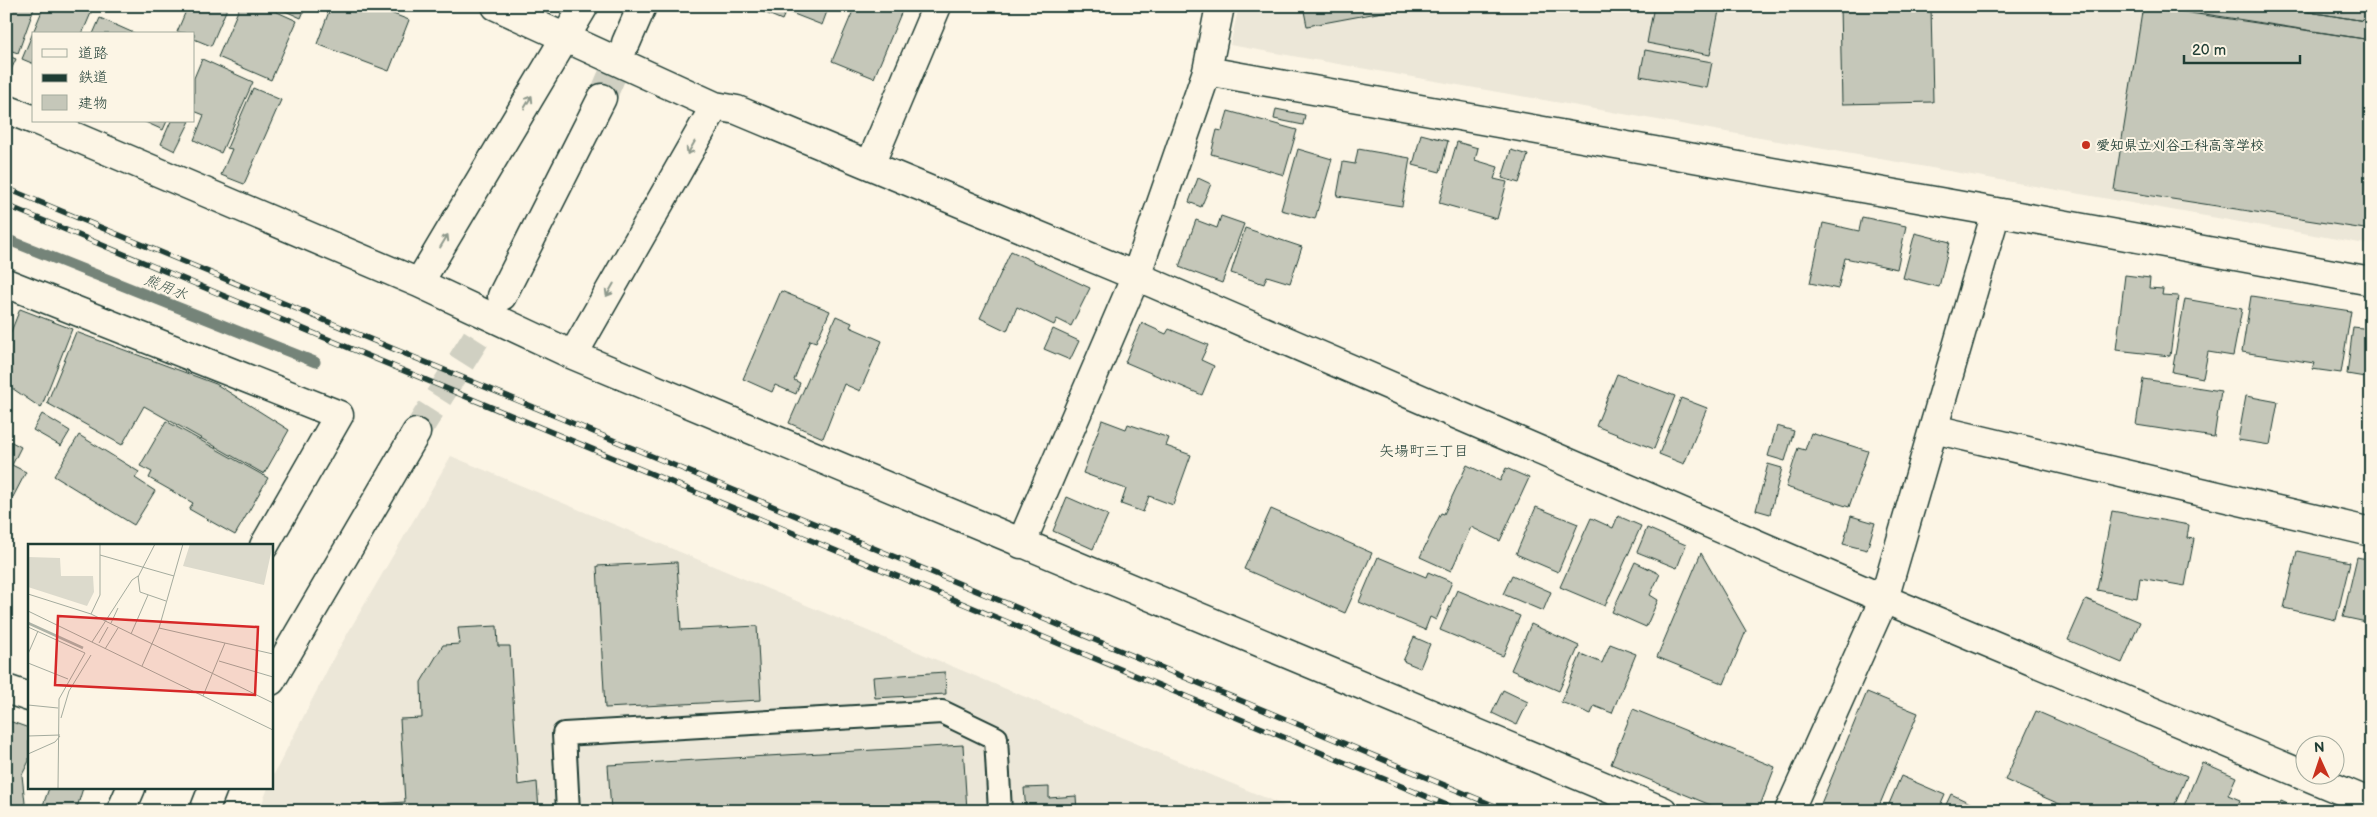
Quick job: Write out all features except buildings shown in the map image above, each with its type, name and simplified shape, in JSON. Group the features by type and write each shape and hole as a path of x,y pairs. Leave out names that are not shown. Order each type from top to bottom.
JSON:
{"street":[{"path":"496,6 565,40 715,106 737,110 1136,276 1884,599 2371,803"},
{"path":"419,283 584,6"},
{"path":"626,43 642,6"},
{"path":"870,165 936,6"},
{"path":"1021,544 1136,276 1207,71 1220,6"},
{"path":"1207,71 2371,281"},
{"path":"502,296 602,98"},
{"path":"573,355 715,106"},
{"path":"6,109 32,119"},
{"path":"40,122 419,283 573,355 1663,811"},
{"path":"1789,811 1884,599 1996,212"},
{"path":"6,283 339,415 265,544"},
{"path":"1934,429 2371,532"},
{"path":"272,679 416,433"},
{"path":"6,689 28,697"},
{"path":"121,811 130,790"},
{"path":"204,811 213,790"}],"lane":[{"path":"568,811 564,734 942,712 996,738 1000,811"}],"shaded area":[{"name":"愛知県立刈谷工科高等学校","path":"1239,6 2371,6 2371,245 1230,45"},
{"path":"451,456 1297,811 259,811 267,790 272,790 272,778 335,655"}],"waterway":[{"name":"熊用水","path":"6,239 315,362"}],"tunnel":[{"path":"602,98 626,43"},
{"path":"416,433 502,297"}],"railway":[{"path":"6,188 1507,811"},
{"path":"6,205 1461,811"}],"place":[{"name":"愛知県立刈谷工科高等学校","path":"2086,145"}],"district":[{"name":"矢場町三丁目","path":"1424,451"}]}
